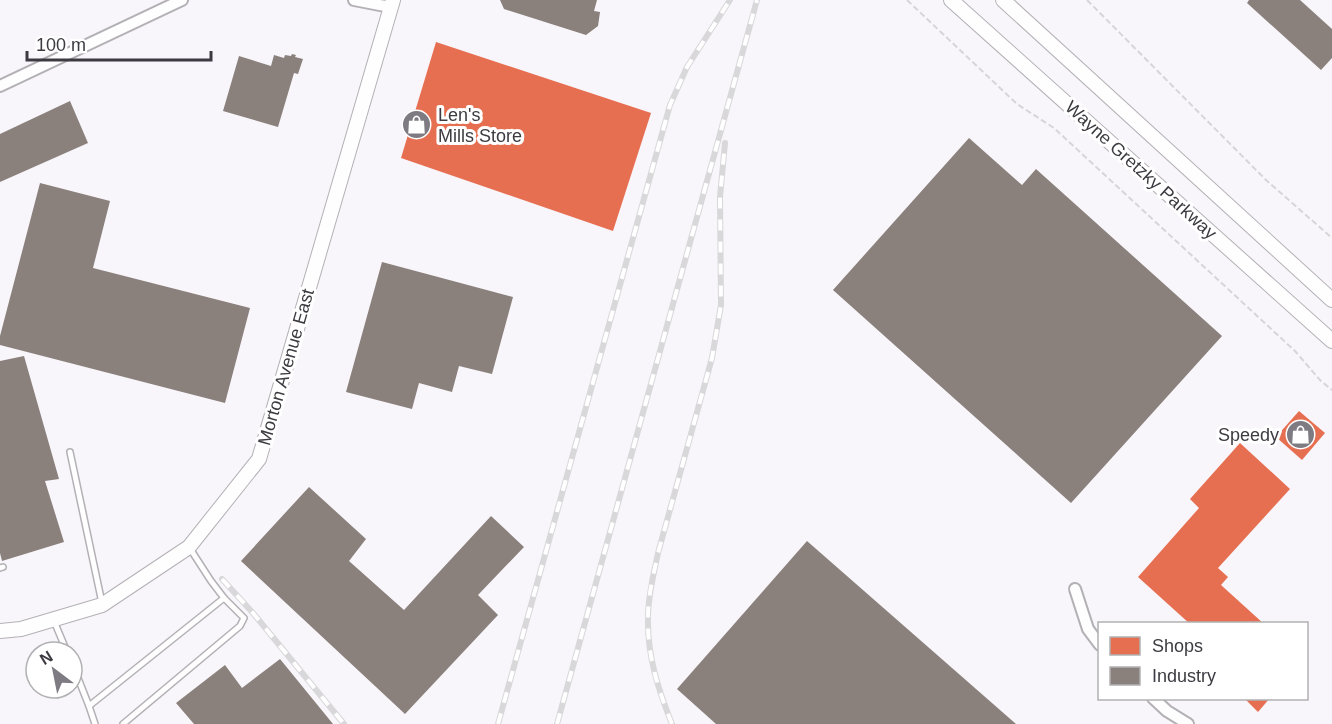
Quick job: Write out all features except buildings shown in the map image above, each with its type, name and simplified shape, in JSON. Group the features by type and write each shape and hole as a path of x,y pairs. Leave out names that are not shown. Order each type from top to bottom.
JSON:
{"main road":[{"name":"Wayne Gretzky Parkway","path":"951,0 1332,341"},
{"name":"Wayne Gretzky Parkway","path":"1003,0 1332,300"},
{"name":"Morton Avenue East","path":"0,631 21,629 102,605 189,547 259,459 392,3"}],"street":[{"path":"0,86 183,0"},
{"path":"354,0 392,3"},
{"path":"1075,589 1088,629 1098,642"},
{"path":"1154,700 1188,724"}],"lane":[{"path":"70,452 102,605"},
{"path":"123,724 240,626 244,618 224,598 189,547"},
{"path":"89,706 224,598"},
{"path":"53,620 62,640"},
{"path":"84,693 95,724"}],"path":[{"path":"907,0 1017,104 1054,128 1295,351 1320,380 1332,390"},
{"path":"1087,0 1266,180 1332,238"}],"railway":[{"path":"498,724 670,105 687,67 730,0"},
{"path":"557,724 757,0"},
{"path":"672,724 651,658 648,631 649,601 658,553 712,358 721,305 720,197 725,143"},
{"path":"222,579 253,613 344,724"}],"place":[{"name":"Len's Mills Store","path":"417,125"},
{"name":"Speedy","path":"1300,435"}]}
